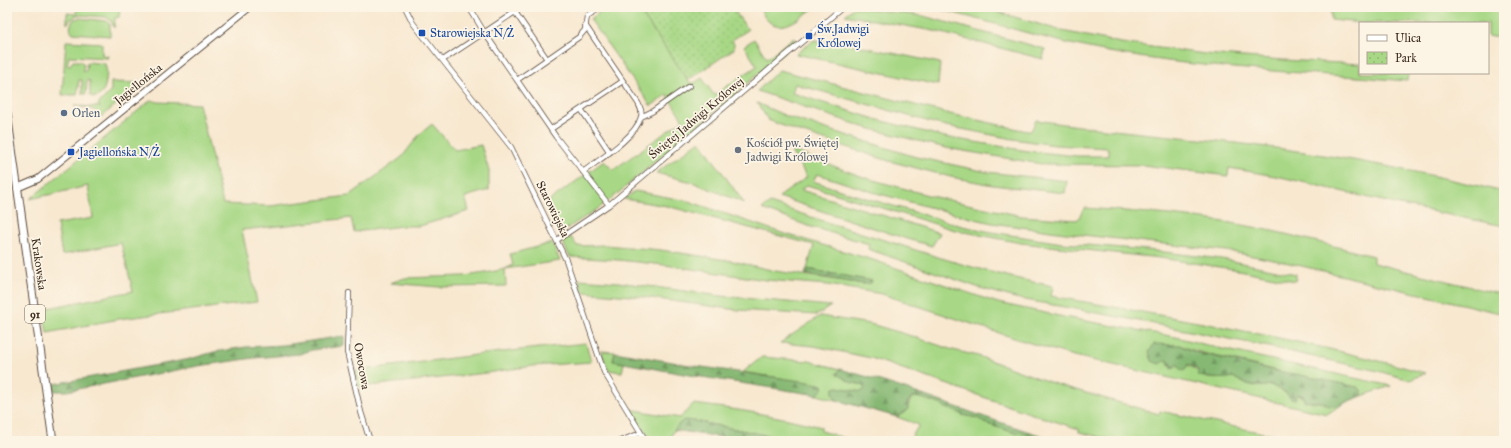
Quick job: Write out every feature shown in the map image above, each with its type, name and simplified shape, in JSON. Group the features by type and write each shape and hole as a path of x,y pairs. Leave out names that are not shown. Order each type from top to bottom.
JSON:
{"main road":[{"name":"Krakowska","path":"7,114 53,441"}],"street":[{"name":"Jagiellońska","path":"17,188 38,179 250,7"},
{"name":"Starowiejska","path":"405,7 413,23 511,147 572,274 604,372 646,441"},
{"path":"469,7 484,32 551,129 609,205"},
{"path":"443,60 523,7"},
{"path":"517,80 579,36 585,30 587,16 602,7"},
{"name":"Świętej Jadwigi Królowej","path":"557,240 609,205 843,7"},
{"path":"515,12 547,59"},
{"path":"583,172 629,137 637,126 642,111 638,102 585,26"},
{"path":"551,129 623,82"},
{"path":"641,117 653,111 689,86"},
{"path":"581,109 609,151"},
{"name":"Owocowa","path":"349,293 347,352 361,412 370,441"},
{"path":"620,441 641,433"}],"green space":[{"path":"77,7 120,7 119,17 115,18 114,28 111,21 106,17 77,15 67,24 67,13 76,14"},
{"path":"608,7 637,7 690,83 694,83 702,78 714,95 757,66 744,46 754,39 767,58 794,37 796,39 784,52 616,195 599,208 563,231 546,203 604,161 613,170 683,120 667,95 651,106 590,19"},
{"path":"637,7 732,7 748,30 732,40 734,49 688,80"},
{"path":"761,7 816,7 798,19 786,25 780,26 768,21 765,18"},
{"path":"854,7 923,16 1045,49 1043,59 934,31 845,15"},
{"path":"930,7 981,7 1062,31 1121,43 1205,54 1359,64 1359,74 1408,74 1407,81 1220,67 1146,58 1064,42"},
{"path":"1331,7 1504,7 1504,39 1489,36 1489,22 1359,23 1331,20"},
{"path":"79,18 107,21 110,25 110,36 73,33 70,28 71,24 74,19"},
{"path":"814,40 849,44 940,63 938,85 796,54"},
{"path":"66,41 102,43 102,55 108,56 108,58 69,56 67,65 70,65 73,61 80,61 84,64 83,71 86,71 87,63 89,62 105,64 107,74 105,86 100,95 95,97 90,96 90,81 87,80 86,94 82,94 82,80 79,80 77,95 62,95"},
{"path":"779,70 950,114 1027,131 1031,131 1036,120 1284,149 1347,159 1410,171 1504,192 1504,226 1400,205 1281,177 1229,168 1228,176 1143,165 1041,164 946,148 867,128 757,91","holes":["795,84 941,125 1013,139 1055,145 1108,148 1108,156 1077,156 1028,151 945,137 875,119 792,93"]},
{"path":"111,82 142,83 101,117 96,111 74,106 100,107 98,104 111,91"},
{"path":"151,100 158,102 199,104 223,204 270,206 349,196 402,157 419,135 432,124 455,150 481,145 489,171 489,190 465,197 469,211 420,226 402,226 354,232 351,218 242,230 257,302 119,319 47,333 43,309 133,291 121,243 62,255 57,224 93,218 88,186 30,199"},
{"path":"757,103 788,117 916,157 987,172 1067,181 1065,193 993,185 951,177 889,161 768,120"},
{"path":"700,141 744,203 692,182 656,173"},
{"path":"790,150 866,178 935,197 1022,216 1077,220 1085,208 1187,217 1248,226 1279,233 1373,256 1373,263 1504,295 1504,314 1289,263 1227,251 1065,233 992,223 876,193 817,174 813,181 962,226 1062,243 1147,250 1222,259 1296,274 1295,281 1233,269 1160,258 1021,243 955,230 807,185 801,190 940,233 932,246 779,197 807,177"},
{"path":"635,191 688,201 779,232 873,260 998,303 1064,317 1176,337 1218,348 1391,386 1362,396 1362,391 1357,387 1313,379 1202,353 1179,345 1164,361 1168,360 1169,366 1174,368 1177,363 1187,365 1207,378 1233,377 1252,385 1271,385 1288,395 1300,396 1310,402 1322,402 1336,406 1351,399 1327,414 1070,355 882,294 828,285 766,280 665,265 570,257 563,243 571,237 577,246 605,245 661,250 733,261 775,271 864,284 872,281 807,269 814,245 667,206 624,199"},
{"path":"770,203 955,262 1013,278 1053,286 1051,296 1286,339 1425,373 1410,380 1378,371 1260,345 1015,298 977,287 868,249 869,244 808,226 762,209"},
{"path":"552,243 560,261 505,269 513,265 510,254"},
{"path":"505,269 506,286 439,287 390,283 405,278 464,276"},
{"path":"807,269 872,281 871,283 864,284 805,274"},
{"path":"579,279 618,282 721,296 831,306 817,315 738,310 643,297 583,292"},
{"path":"820,316 870,324 902,333 953,350 978,356 1055,384 1159,414 1160,411 1277,436 1268,441 1116,441 1079,432 1079,429 871,358 814,346 780,343"},
{"path":"344,336 344,346 312,350 300,354 254,358 198,366 67,391 54,391 54,384 190,359 214,352 246,347 284,345"},
{"path":"586,343 591,362 533,366 486,373 359,387 354,371 483,354"},
{"path":"1154,344 1179,345 1195,352 1276,371 1357,387 1362,391 1362,396 1336,406 1329,406 1322,402 1304,401 1304,396 1298,394 1295,399 1291,399 1286,393 1271,385 1251,385 1233,377 1221,379 1199,376 1198,370 1188,364 1186,369 1183,371 1179,368 1177,363 1174,368 1171,369 1168,360 1159,364 1152,361 1149,352"},
{"path":"601,351 615,352 613,361 624,363 622,372 608,370"},
{"path":"615,352 695,366 809,382 823,385 823,389 817,395 689,375 613,361"},
{"path":"762,357 809,361 840,369 837,374 852,383 860,384 865,389 861,392 838,387 833,393 836,400 817,395 823,389 823,385 743,372"},
{"path":"840,369 895,386 1004,424 1060,441 1043,441 1025,434 1016,433 984,423 978,418 962,415 955,410 945,408 940,404 922,398 912,397 908,402 908,409 897,417 836,400 833,393 834,388 838,387 861,392 865,389 860,384 852,383 837,374"},
{"path":"912,397 922,398 940,404 945,408 955,410 962,415 978,418 984,423 1016,433 1025,434 1043,441 909,441 919,425 897,417 905,412"},
{"path":"693,404 790,419 821,427 821,431 854,441 795,441 695,421 674,430 669,441 651,441 630,409 680,418"},
{"path":"684,420 795,441 745,441 674,430"}],"place":[{"name":"Starowiejska N/Ż","path":"422,33"},
{"name":"Św.Jadwigi Królowej","path":"809,36"},
{"name":"Orlen","path":"64,113"},
{"name":"Kościół pw. Świętej Jadwigi Królowej","path":"738,150"},
{"name":"Jagiellońska N/Ż","path":"71,152"}]}
